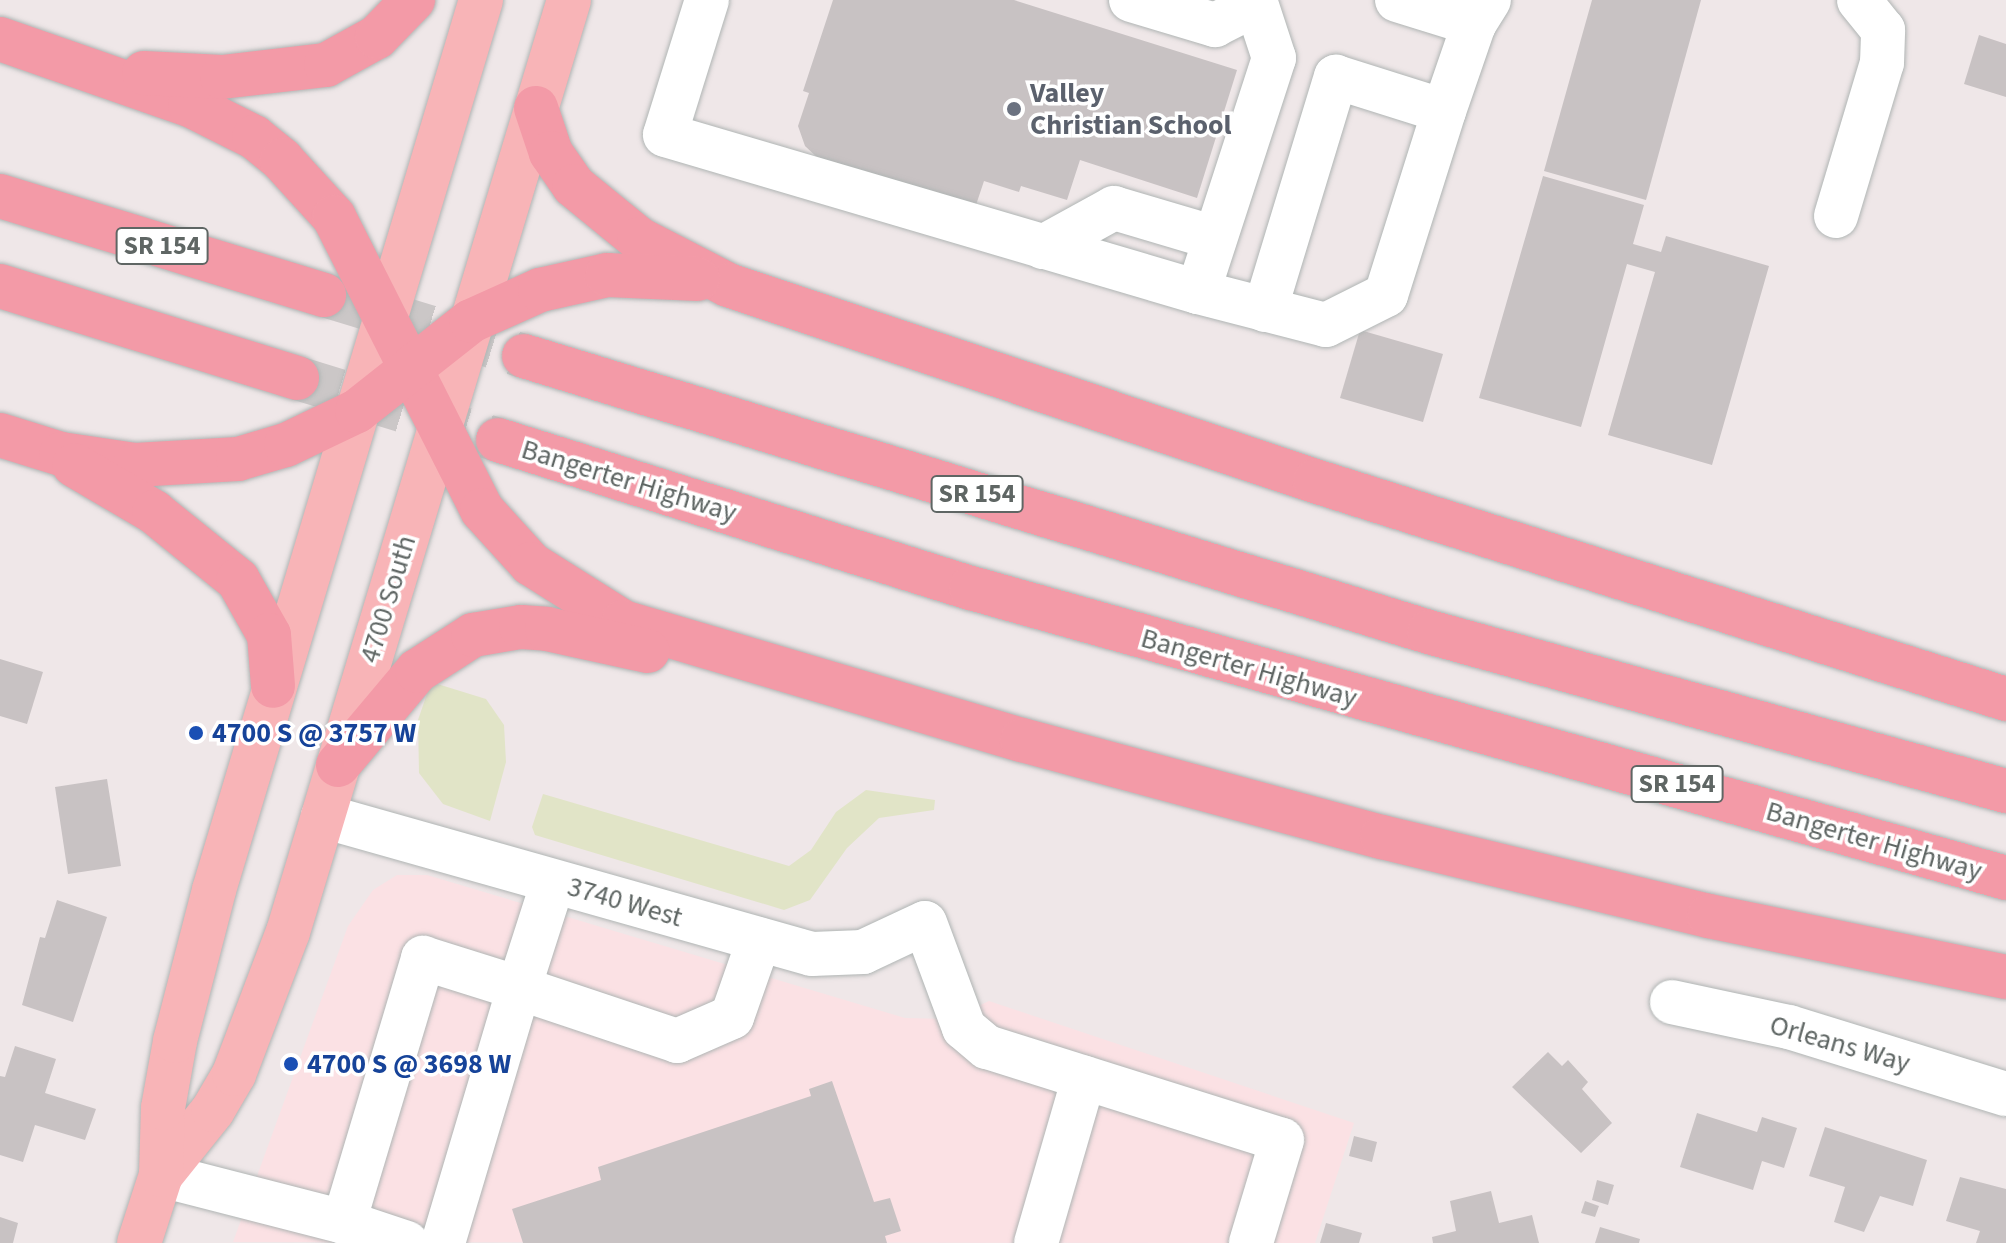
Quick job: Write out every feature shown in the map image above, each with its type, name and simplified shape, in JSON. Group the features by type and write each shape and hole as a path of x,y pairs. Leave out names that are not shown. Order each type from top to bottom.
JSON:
{"highway":[{"path":"74,62 172,76 299,71 326,65 377,37 413,0"},
{"path":"0,39 74,62 223,120 282,160 334,217 415,368 482,510 513,547 560,587 623,622 754,662 1396,841 1709,916 2006,977"},
{"path":"536,108 551,153 574,186 639,239 728,285"},
{"name":"SR 154","path":"0,196 324,295"},
{"path":"12,439 135,465 217,461 286,445 357,411 471,321 540,290 607,275 685,276 728,285 1315,481 2006,699"},
{"path":"0,286 297,378"},
{"name":"SR 154","path":"524,356 1429,632 2006,791"},
{"path":"12,439 154,512 238,580 269,635 273,686"},
{"name":"Bangerter Highway","path":"498,440 971,588 2006,878"},
{"path":"338,765 426,663 453,644 495,630 547,629 646,651 754,662"}],"main road":[{"name":"4700 South","path":"139,1243 161,1175 163,1108 175,1041 273,686 481,0"},
{"name":"4700 South","path":"161,1175 213,1110 251,1036 323,816 569,0"}],"street":[{"path":"707,0 665,135 1198,292 1326,325 1386,295 1444,111 1482,12 1397,0"},
{"path":"1131,0 1215,25 1256,2 1274,58 1198,292"},
{"path":"1836,216 1882,63 1883,30 1859,0"},
{"path":"1274,58 1444,111"},
{"path":"1265,310 1336,77"},
{"path":"1043,247 1114,208 1215,238"},
{"name":"3740 West","path":"323,816 759,940 838,955 885,946 925,923 964,1028 987,1047 1084,1078"},
{"path":"443,1243 553,882"},
{"path":"344,1222 423,958 677,1041 732,1017 759,940"},
{"name":"Orleans Way","path":"1672,1002 1789,1027 2006,1094"},
{"path":"1036,1243 1084,1078 1282,1140 1251,1243"},
{"path":"161,1175 344,1222 407,1243"}],"shaded area":[{"path":"397,875 427,875 905,1018 949,1019 989,1001 1354,1123 1315,1243 233,1242 348,926 373,890"}],"green space":[{"path":"431,682 486,699 504,725 506,762 490,821 443,804 419,773 418,720"},
{"path":"866,790 935,800 934,810 879,818 847,848 810,900 784,910 535,835 532,827 543,794 789,866 811,850 836,812"}],"building":[{"name":"Valley Christian School","path":"833,0 1014,0 1237,70 1197,198 1080,160 1067,200 1021,186 1019,192 984,181 973,214 821,161 805,146 798,126 809,93 803,91"},
{"path":"1592,0 1701,0 1646,200 1544,171"},
{"path":"1979,35 2006,44 2006,97 1964,84"},
{"path":"1543,176 1644,205 1633,244 1661,252 1666,236 1769,266 1712,465 1608,435 1655,272 1627,264 1581,427 1479,398"},
{"path":"1360,330 1443,354 1423,422 1340,398"},
{"path":"0,659 43,672 27,724 0,716"},
{"path":"107,779 121,866 68,874 55,787"},
{"path":"57,900 107,917 73,1022 22,1005 40,937 45,938"},
{"path":"15,1046 56,1059 45,1093 96,1109 85,1140 35,1125 23,1162 0,1155 0,1076 5,1077"},
{"path":"1548,1052 1562,1066 1568,1060 1588,1082 1582,1089 1612,1123 1581,1153 1512,1087"},
{"path":"832,1081 874,1202 890,1198 901,1231 885,1236 887,1243 523,1243 512,1209 601,1180 598,1167 811,1096 809,1089"},
{"path":"1697,1113 1757,1132 1762,1117 1797,1128 1784,1168 1762,1161 1753,1190 1680,1167"},
{"path":"1825,1127 1927,1160 1913,1206 1880,1196 1864,1232 1834,1222 1845,1187 1809,1176"},
{"path":"1354,1136 1377,1142 1372,1162 1349,1156"},
{"path":"1960,1177 2006,1189 2006,1243 1976,1243 1980,1231 1946,1221"},
{"path":"1597,1180 1614,1185 1608,1205 1592,1200"},
{"path":"1491,1191 1499,1223 1532,1215 1539,1243 1433,1243 1432,1237 1456,1231 1450,1201"},
{"path":"1585,1201 1599,1206 1595,1217 1581,1213"},
{"path":"0,1217 18,1223 13,1243 0,1243"},
{"path":"1326,1223 1362,1233 1359,1243 1320,1243"},
{"path":"1600,1227 1640,1239 1639,1243 1595,1243"}],"tunnel":[{"path":"324,295 524,356"},
{"path":"297,378 498,440"}],"place":[{"name":"Valley Christian School","path":"1014,109"},
{"name":"4700 S @ 3757 W","path":"196,733"},
{"name":"4700 S @ 3698 W","path":"291,1064"}]}
